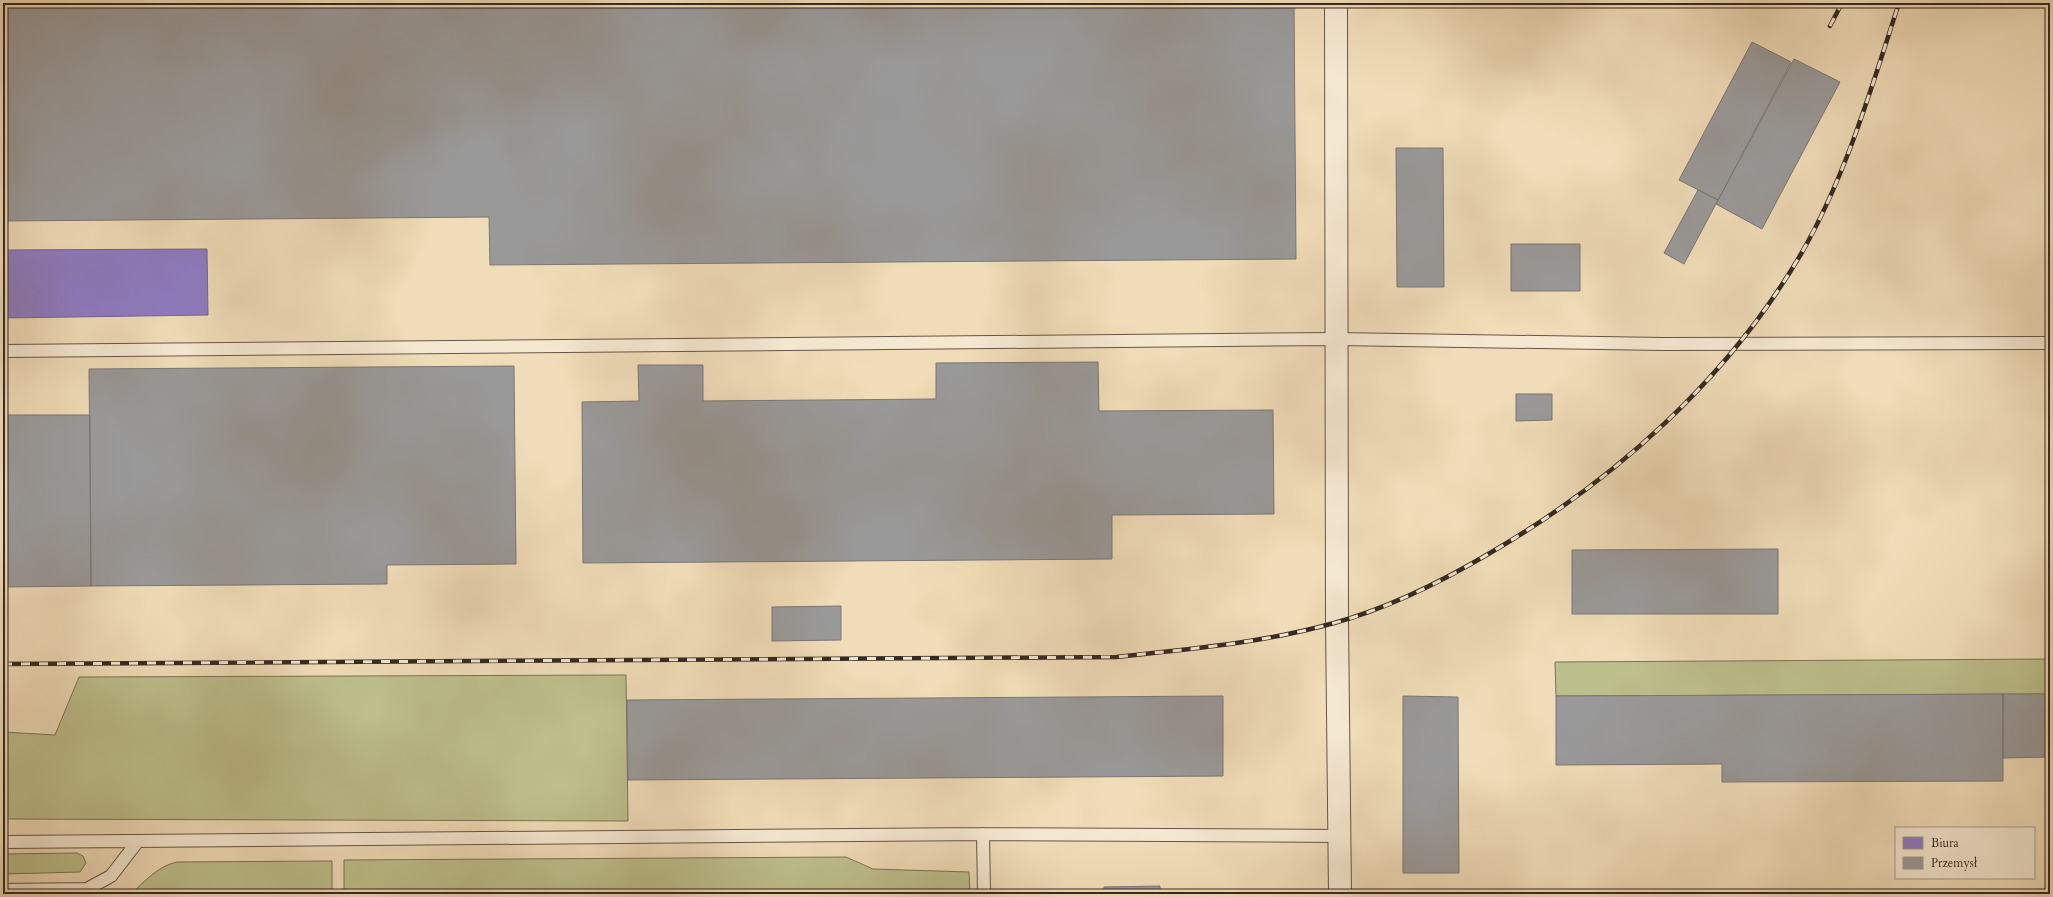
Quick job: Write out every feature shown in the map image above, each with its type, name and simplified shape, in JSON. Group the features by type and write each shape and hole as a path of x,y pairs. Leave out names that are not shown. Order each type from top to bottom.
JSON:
{"street":[{"path":"1336,3 1337,622 1340,894"}],"lane":[{"path":"3,351 1337,340 1664,344 2050,343"},
{"path":"3,842 983,834 1340,836"},
{"path":"983,834 984,894"},
{"path":"3,890 87,889 111,876 138,841"}],"green space":[{"path":"2050,659 2050,694 1556,696 1555,662"},
{"path":"626,675 628,821 3,819 3,732 55,735 79,677"},
{"path":"77,853 83,856 86,863 80,872 3,874 3,854"},
{"path":"846,857 873,869 969,872 970,894 344,894 344,860"},
{"path":"332,861 332,894 131,894 158,870 177,862"}],"building: Biura":[{"path":"207,249 208,315 3,318 3,250"}],"building: Przemysł":[{"path":"3,3 1294,3 1296,259 490,265 489,217 3,221"},
{"path":"1752,42 1791,62 1718,200 1679,180"},
{"path":"1794,59 1840,82 1762,229 1716,204"},
{"path":"1396,148 1443,148 1444,287 1397,287"},
{"path":"1698,190 1718,200 1684,264 1664,253"},
{"path":"1511,244 1580,244 1580,291 1511,291"},
{"path":"1098,362 1099,411 1273,410 1274,514 1112,515 1112,559 583,563 582,402 639,401 638,365 703,365 703,401 936,399 936,363"},
{"path":"514,366 516,564 387,565 387,584 91,586 89,369"},
{"path":"1516,394 1552,394 1552,420 1516,421"},
{"path":"3,415 90,415 91,586 3,587"},
{"path":"1778,549 1778,614 1572,614 1572,550"},
{"path":"841,606 841,640 772,641 772,607"},
{"path":"2003,694 2050,694 2050,757 2003,758"},
{"path":"2003,694 2003,781 1722,782 1722,764 1556,765 1556,696"},
{"path":"1223,696 1223,776 628,780 627,700"},
{"path":"1403,696 1458,697 1459,873 1403,873"},
{"path":"1160,886 1160,894 1104,894 1104,887"}],"railway":[{"path":"1830,26 1842,3"},
{"path":"3,664 1116,657 1198,648 1280,636 1334,623 1375,610 1434,584 1490,553 1581,493 1624,460 1665,423 1703,385 1739,344 1772,300 1801,254 1817,224 1844,163 1868,100 1899,3"}]}
